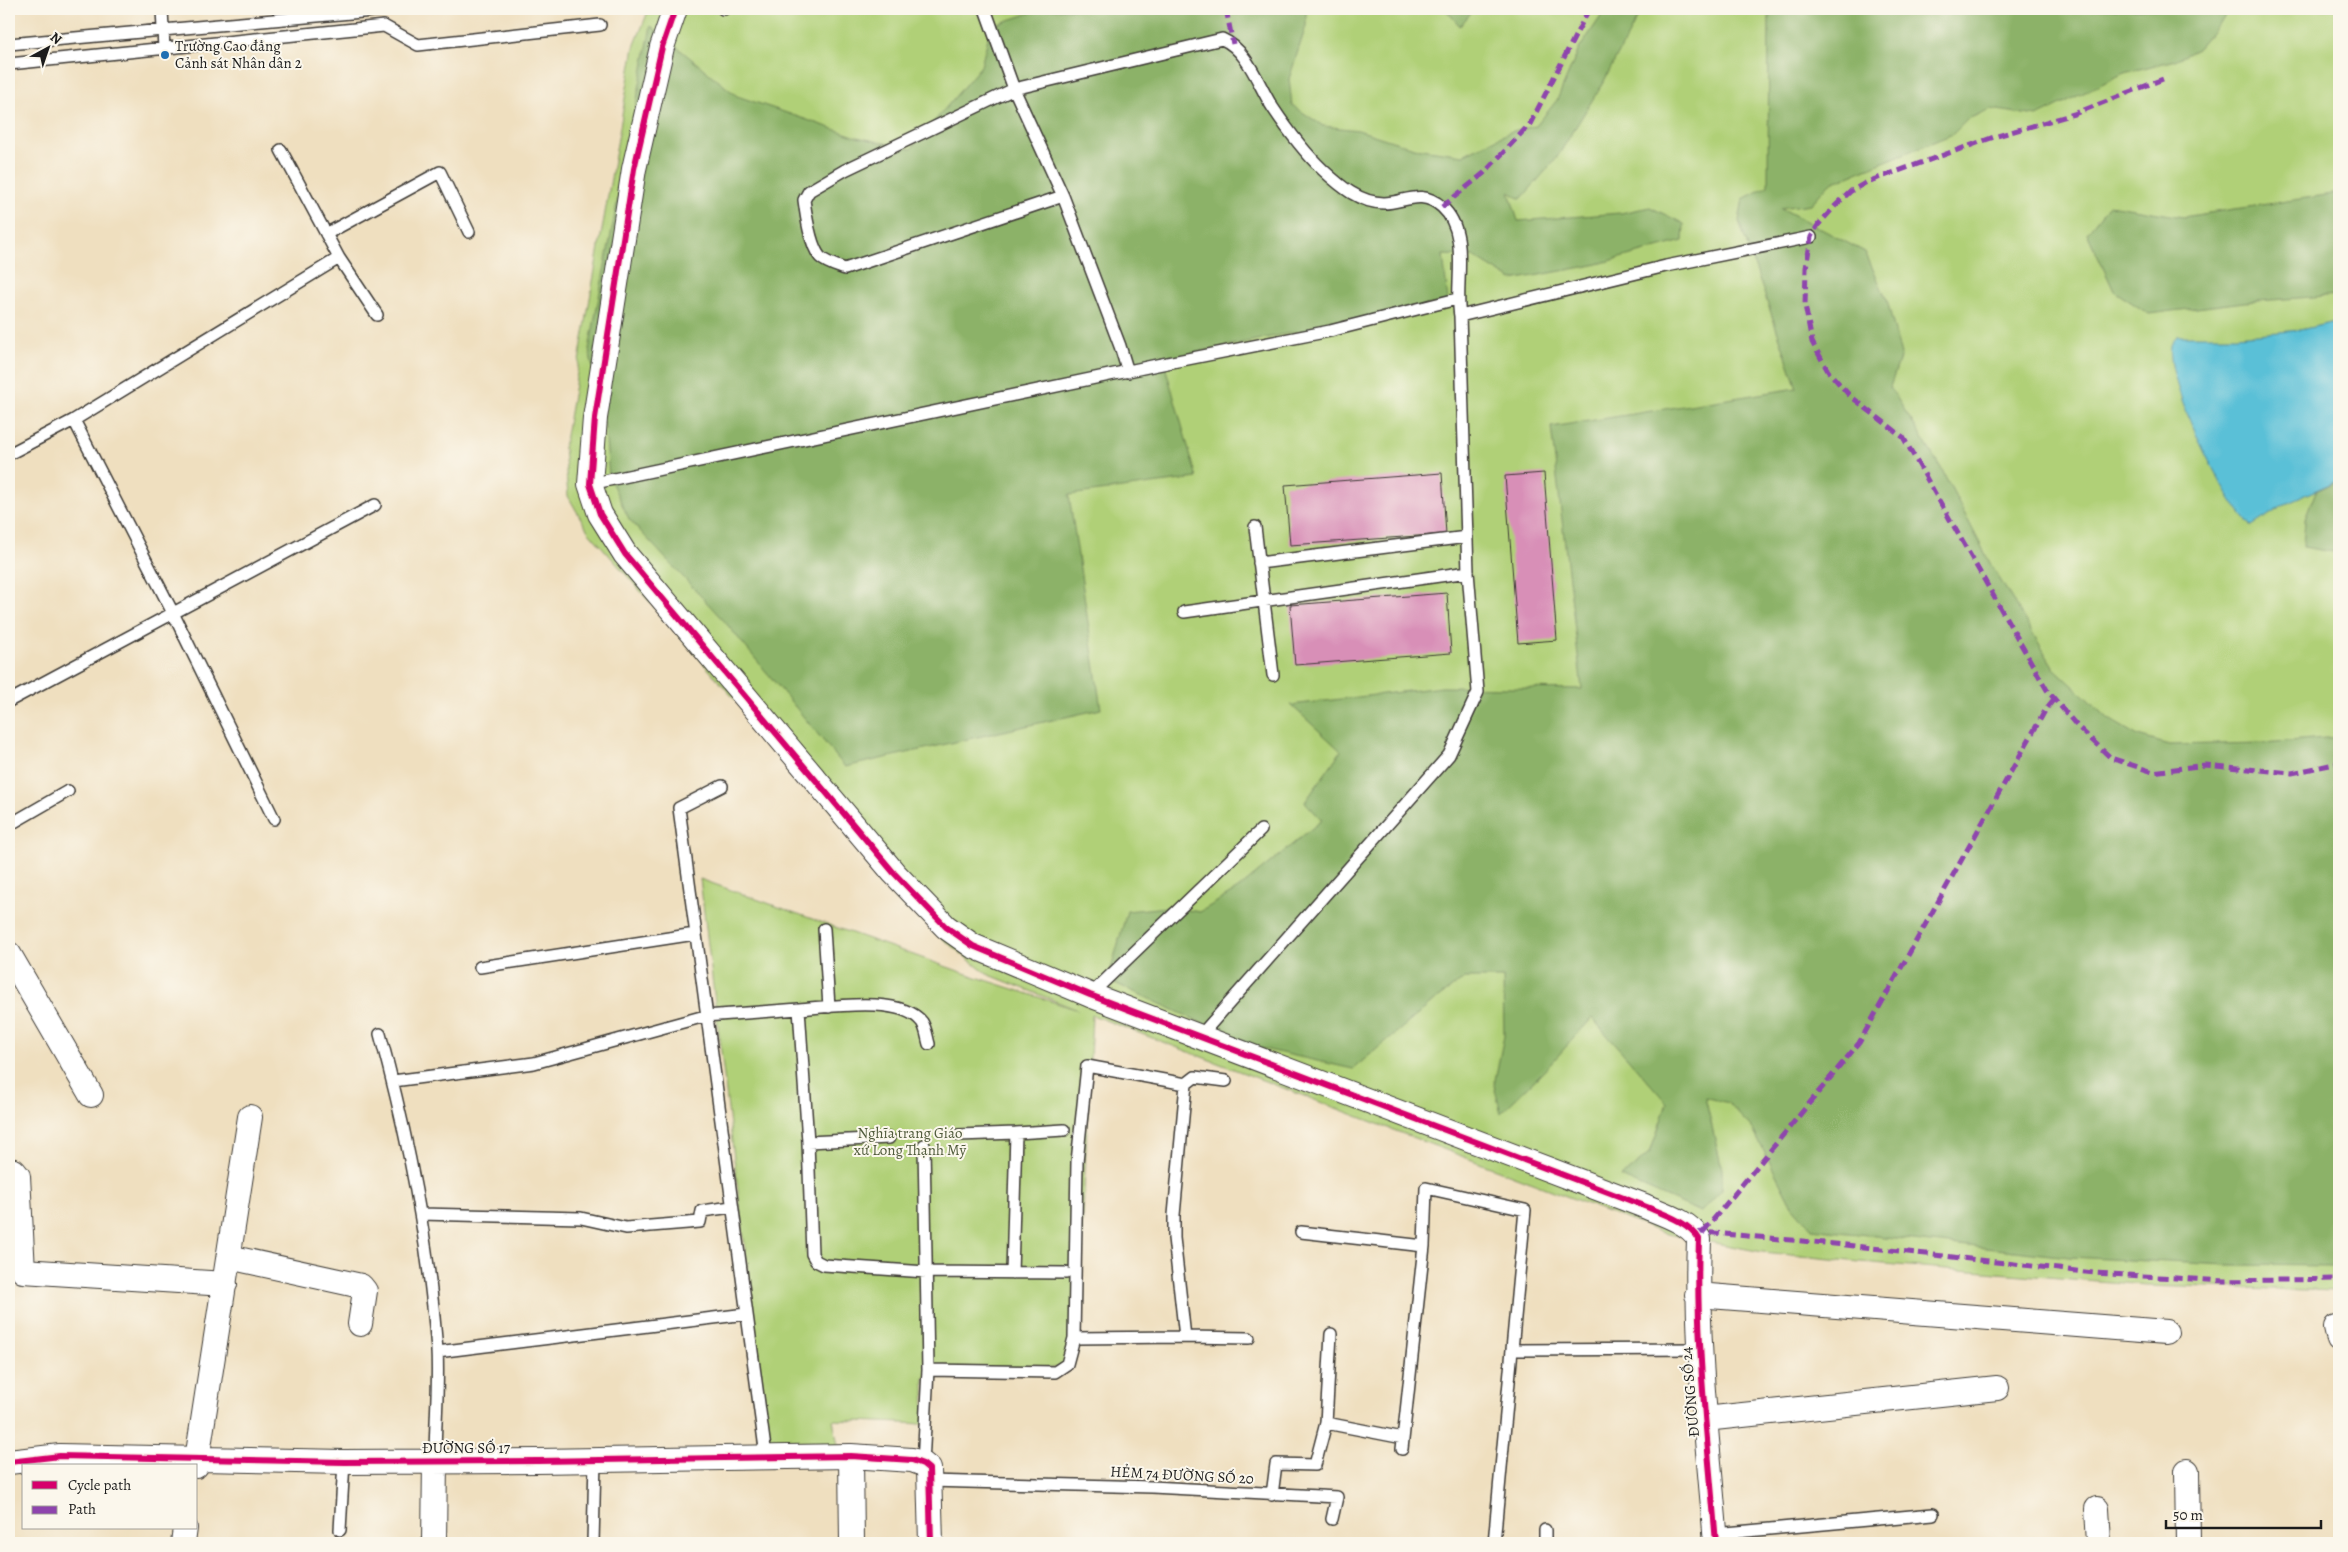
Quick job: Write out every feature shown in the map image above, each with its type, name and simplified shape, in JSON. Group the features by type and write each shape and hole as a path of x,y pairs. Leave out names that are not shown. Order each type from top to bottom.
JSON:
{"street":[{"path":"675,9 662,47 634,169 595,418 590,484 600,514 625,554 894,873 946,927 973,946 1090,995 1200,1036"},
{"path":"9,954 91,1095"},
{"name":"ĐƯỜNG SỐ 24","path":"1200,1036 1642,1205 1687,1226 1698,1239 1697,1295 1699,1349 1716,1539"},
{"path":"196,1462 250,1117"},
{"path":"9,1170 14,1171 18,1176 16,1271 225,1284"},
{"path":"229,1257 361,1286 365,1291 360,1324"},
{"path":"1697,1295 2166,1332"},
{"path":"1705,1419 1997,1388"},
{"name":"ĐƯỜNG SỐ 17","path":"9,1462 60,1456 196,1462 595,1460 851,1456 912,1460 926,1473"},
{"path":"851,1456 852,1543"},
{"path":"434,1543 435,1460"},
{"path":"2188,1471 2188,1543"},
{"path":"926,1473 930,1543"},
{"path":"2097,1509 2099,1543"},
{"path":"182,1543 185,1530"}],"lane":[{"path":"162,9 164,49"},
{"path":"9,44 384,9 384,26"},
{"path":"984,9 1014,89 1063,196 1120,346 1128,372"},
{"path":"9,64 384,26 418,45 600,25"},
{"path":"1063,196 845,269 834,265 820,256 808,228 804,200 809,191 894,145 1014,89 1222,39 1233,44 1295,139 1323,170 1355,196 1385,203 1412,196 1431,201 1442,207 1457,231 1459,251 1457,299 1460,316 1468,572 1478,692 1449,755 1200,1036"},
{"path":"282,150 339,258 377,315"},
{"path":"326,234 440,172 469,232"},
{"path":"1460,316 1666,266 1811,237"},
{"path":"9,454 74,420 339,258"},
{"path":"590,484 1330,331 1457,299"},
{"path":"74,420 173,613 274,819"},
{"path":"9,701 375,505"},
{"path":"1254,528 1265,601 1273,675"},
{"path":"1259,563 1467,537"},
{"path":"1184,612 1468,572"},
{"path":"722,786 679,808 705,1016 766,1456"},
{"path":"9,825 68,792"},
{"path":"1090,995 1261,830"},
{"path":"824,929 829,1008"},
{"path":"480,967 695,934"},
{"path":"393,1081 534,1062 705,1016 799,1009 883,1005 901,1008 913,1014 923,1023 929,1044"},
{"path":"799,1009 808,1142 812,1254 816,1261 824,1265 926,1272 1066,1273"},
{"path":"380,1034 393,1081 421,1214 437,1352 435,1460"},
{"path":"928,1370 1055,1372 1068,1364 1074,1338 1078,1162 1087,1066 1186,1084"},
{"path":"1185,1337 1174,1238 1174,1215 1186,1084 1195,1077 1226,1080"},
{"path":"958,1135 1064,1130"},
{"path":"1012,1273 1016,1133"},
{"path":"808,1142 889,1138"},
{"path":"924,1145 928,1370 926,1473"},
{"path":"1331,1334 1326,1423 1402,1443 1424,1246 1426,1188 1525,1210 1494,1543"},
{"path":"421,1214 581,1218 626,1228 700,1222 702,1210 732,1207"},
{"path":"1301,1232 1424,1246"},
{"path":"437,1352 746,1314"},
{"path":"1074,1338 1249,1338"},
{"path":"1513,1350 1699,1349"},
{"name":"HẺM 74 ĐƯỜNG SỐ 20","path":"926,1473 1272,1494 1276,1464 1315,1466 1326,1423"},
{"path":"593,1543 595,1460"},
{"path":"340,1530 344,1462"},
{"path":"1272,1494 1337,1497 1332,1519"},
{"path":"1716,1539 1933,1514"},
{"path":"1544,1530 1545,1543"}],"green space":[{"name":"Nghĩa trang Giáo xứ Long Thạnh Mỹ","path":"649,9 2339,9 2339,1291 2147,1285 1860,1262 1762,1252 1663,1233 1092,1015 1077,1347 1065,1366 924,1378 925,1424 833,1420 839,1450 769,1445 700,879 964,973 1078,1010 987,974 939,936 588,531 568,496 564,447 634,47"},
{"path":"1030,9 1306,9 1306,26 1289,79 1292,105 1323,126 1358,130 1414,148 1463,155 1512,131 1536,126 1557,100 1579,49 1606,9 1642,9 1604,81 1556,159 1521,199 1509,192 1518,221 1621,213 1650,207 1684,224 1683,241 1594,265 1512,280 1473,256 1443,255 1448,301 1163,359 1197,478 1069,495 1101,709 845,767 725,622 629,519 609,477 605,428 589,349 651,26 737,96 857,137 911,149 981,66 991,26 1030,13"},
{"path":"1445,9 1474,9 1460,26"},
{"path":"1769,9 2232,9 2197,49 2175,60 2124,73 2037,116 1991,109 1968,119 1953,134 1829,184 1811,204 1781,208 1865,252 1887,300 1901,355 1890,387 1941,468 1990,563 2054,668 2109,719 2138,736 2169,745 2263,743 2339,737 2339,1266 2226,1265 2069,1257 1812,1229 1792,1206 1752,1128 1728,1103 1705,1097 1722,1169 1722,1190 1701,1212 1621,1177 1650,1153 1667,1103 1592,1018 1545,1070 1501,1113 1494,1085 1504,1036 1503,978 1465,978 1434,1001 1353,1069 1255,1047 1108,980 1127,911 1167,907 1200,912 1238,889 1322,820 1305,802 1341,751 1291,705 1442,687 1582,689 1551,427 1797,388 1739,221 1743,199 1768,186"},
{"path":"2339,193 2339,295 2244,302 2149,314 2114,291 2087,233 2109,205 2183,217"},
{"path":"2339,480 2339,553 2303,547 2305,519 2316,491"}],"water":[{"path":"2339,321 2339,480 2289,502 2252,526 2227,493 2199,441 2177,386 2172,363 2171,346 2177,336 2236,336 2300,330"}],"building":[{"path":"1442,473 1446,534 1290,545 1285,485"},
{"path":"1544,473 1557,640 1518,643 1505,476"},
{"path":"1447,593 1451,653 1295,665 1290,605"}],"marked path":[{"path":"1226,9 1233,44"},
{"path":"1442,207 1484,173 1530,124 1589,9"},
{"path":"2163,79 2074,114 1997,136 1867,182 1851,191 1818,225 1811,237 1806,268 1805,305 1812,342 1828,371 1849,395 1903,437 2047,690 2077,726 2111,758 2153,772 2205,765 2292,773 2339,763"},
{"path":"1703,1232 1859,1043 2046,709 2054,699"},
{"path":"1695,1233 1703,1232 1846,1245 2094,1273 2225,1281 2339,1279"}],"cycle path":[{"path":"675,9 662,47 634,169 595,418 590,484 600,514 625,554 894,873 946,927 973,946 1090,995 1642,1205 1674,1218 1688,1227 1699,1239 1698,1277 1701,1353 1716,1543"},
{"path":"9,1462 60,1456 344,1462 851,1456 912,1460 923,1464 929,1469 931,1543"}],"place":[{"name":"Trường Cao đẳng Cảnh sát Nhân dân 2","path":"165,55"}]}
